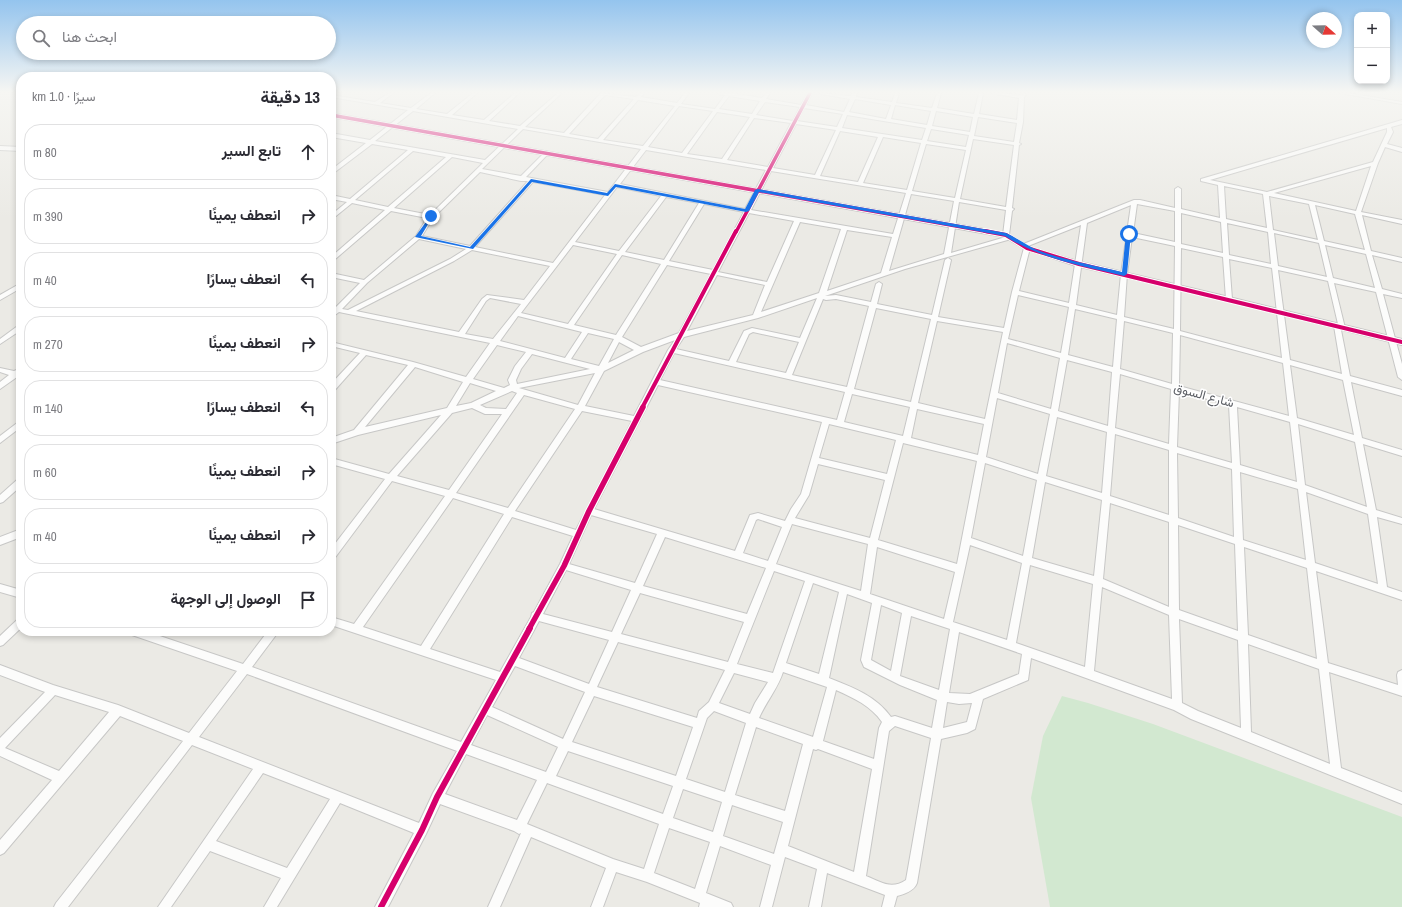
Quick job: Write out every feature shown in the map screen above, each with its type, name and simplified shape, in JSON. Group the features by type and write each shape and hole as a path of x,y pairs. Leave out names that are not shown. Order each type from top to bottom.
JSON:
{"street":[{"path":"336,169 378,135"},
{"path":"445,135 758,190 1008,236 1025,247 1079,264 1176,286 1402,342"},
{"path":"336,307 418,237 431,216 513,135"},
{"path":"574,135 1011,209"},
{"path":"600,140 604,135"},
{"path":"336,549 390,478 449,411 468,380 495,342 654,135"},
{"path":"684,154 698,135"},
{"path":"724,161 741,135"},
{"path":"381,907 422,830 437,797 503,678 535,616 564,566 589,511 638,419 672,350 682,335 746,211 788,135"},
{"path":"817,177 837,135"},
{"path":"877,135 969,149"},
{"path":"884,275 926,135"},
{"path":"865,596 873,542 914,405 947,258 952,225 971,135"},
{"path":"973,135 1018,144"},
{"path":"1008,236 1019,135"},
{"path":"1359,135 1204,179 1204,181 1402,222"},
{"path":"1388,135 1375,163 1358,213 1402,377"},
{"path":"860,184 881,136"},
{"path":"336,137 487,162"},
{"path":"1384,144 1402,150"},
{"path":"0,148 16,149"},
{"path":"336,214 412,149"},
{"path":"521,179 546,153"},
{"path":"336,256 450,156"},
{"path":"1266,194 1375,163"},
{"path":"478,170 608,194"},
{"path":"349,312 413,280 471,248 531,180"},
{"path":"1221,184 1229,299"},
{"path":"615,185 746,211 896,236"},
{"path":"1177,706 1174,613 1173,449 1176,388 1178,189"},
{"path":"1266,194 1336,772"},
{"path":"569,327 620,254 664,195"},
{"path":"336,198 431,216"},
{"path":"423,652 510,512 580,408 618,338 666,264 703,202"},
{"path":"1088,673 1106,498 1124,274 1134,202"},
{"path":"1025,247 1134,202 1140,202 1223,219 1402,260"},
{"path":"1312,203 1320,241 1331,280 1339,327 1345,377 1372,512 1383,590"},
{"path":"756,316 798,219"},
{"path":"1011,646 1028,561 1041,478 1064,357 1079,264 1084,222"},
{"path":"788,377 822,295 845,227"},
{"path":"1129,234 1402,296"},
{"path":"336,438 357,432 473,405 512,387 602,369 640,350 682,335 756,316 884,275 947,258 1008,236"},
{"path":"418,237 554,265"},
{"path":"572,243 666,264 769,284"},
{"path":"147,636 245,669 716,838 823,866 892,892 904,888 911,883 944,697 951,625 959,569 1025,247"},
{"path":"336,276 366,282"},
{"path":"840,424 879,284"},
{"path":"0,298 16,288"},
{"path":"1015,292 1177,332 1402,393"},
{"path":"461,335 484,300 489,296 526,303"},
{"path":"818,303 832,296 934,318 1007,331"},
{"path":"336,309 495,342 602,369"},
{"path":"518,314 618,338 640,350"},
{"path":"731,364 748,331 752,330 803,341"},
{"path":"0,342 16,331"},
{"path":"567,360 586,331"},
{"name":"شارع السوق","path":"1005,340 1294,420 1402,453"},
{"path":"336,345 413,364 504,391"},
{"path":"672,350 988,422"},
{"path":"512,387 512,380 518,368 531,351"},
{"path":"336,384 365,352"},
{"path":"357,432 413,364"},
{"path":"0,370 16,373"},
{"path":"0,386 16,375"},
{"path":"656,382 826,420 981,459 1106,498 1312,568 1402,596"},
{"path":"512,387 515,390 580,408 638,419"},
{"path":"356,630 522,392"},
{"path":"994,395 1302,487 1402,521"},
{"path":"1232,403 1236,467 1246,736"},
{"path":"473,405 485,411 508,412"},
{"path":"647,876 699,724 703,715 713,706 731,668 770,566 789,522 805,495 826,420"},
{"path":"0,440 16,427"},
{"path":"816,460 891,478"},
{"path":"336,462 450,494 579,534"},
{"path":"0,500 16,486"},
{"path":"589,511 844,589 1088,673 1177,706 1194,715 1402,798"},
{"path":"736,556 753,517 758,516 873,542 959,569"},
{"path":"494,907 523,829 546,778 565,745 591,690 662,533"},
{"path":"0,541 16,535"},
{"path":"966,540 1028,561 1097,581 1174,613 1243,638 1402,691"},
{"path":"564,566 750,619"},
{"path":"704,901 716,838 743,748 760,703 776,679 810,579"},
{"path":"0,588 16,593"},
{"path":"823,680 844,589"},
{"path":"877,600 866,660 867,664 895,678 944,697 961,700 970,699 1024,677 1027,652"},
{"path":"895,678 901,639 908,610"},
{"path":"535,616 776,679"},
{"path":"336,624 503,678"},
{"path":"0,642 16,627"},
{"path":"60,907 270,636"},
{"path":"512,660 591,690 699,724"},
{"path":"780,666 823,680 860,696 875,706 889,723"},
{"path":"0,670 53,690 118,710 422,830"},
{"path":"1402,675 1402,683"},
{"path":"766,907 788,818 833,684"},
{"path":"0,746 53,690"},
{"path":"859,880 884,728 889,723 895,721 937,735 967,728 972,725 979,695"},
{"path":"713,706 753,722 878,766"},
{"path":"485,709 565,745 788,818"},
{"path":"0,849 118,710"},
{"path":"0,751 61,778"},
{"path":"164,907 260,767"},
{"path":"270,907 338,796"},
{"path":"437,797 647,876 704,901 727,907"},
{"path":"208,844 290,876"},
{"path":"597,907 613,864"},
{"path":"815,907 823,866"},
{"path":"888,907 892,892"}],"green space":[{"path":"1062,696 1153,724 1402,817 1402,907 1050,907 1031,798 1043,736"}],"cycle path":[{"path":"445,135 1006,235 1027,248 1079,264 1402,342"},
{"path":"381,907 422,830 437,797 564,566 589,511 672,350 682,335 787,135"}],"route":[{"path":"431,216 418,237 471,248 531,180 608,194 615,185 746,211 758,190 1006,235 1023,246 1037,251 1079,264 1124,274 1129,234"}]}
